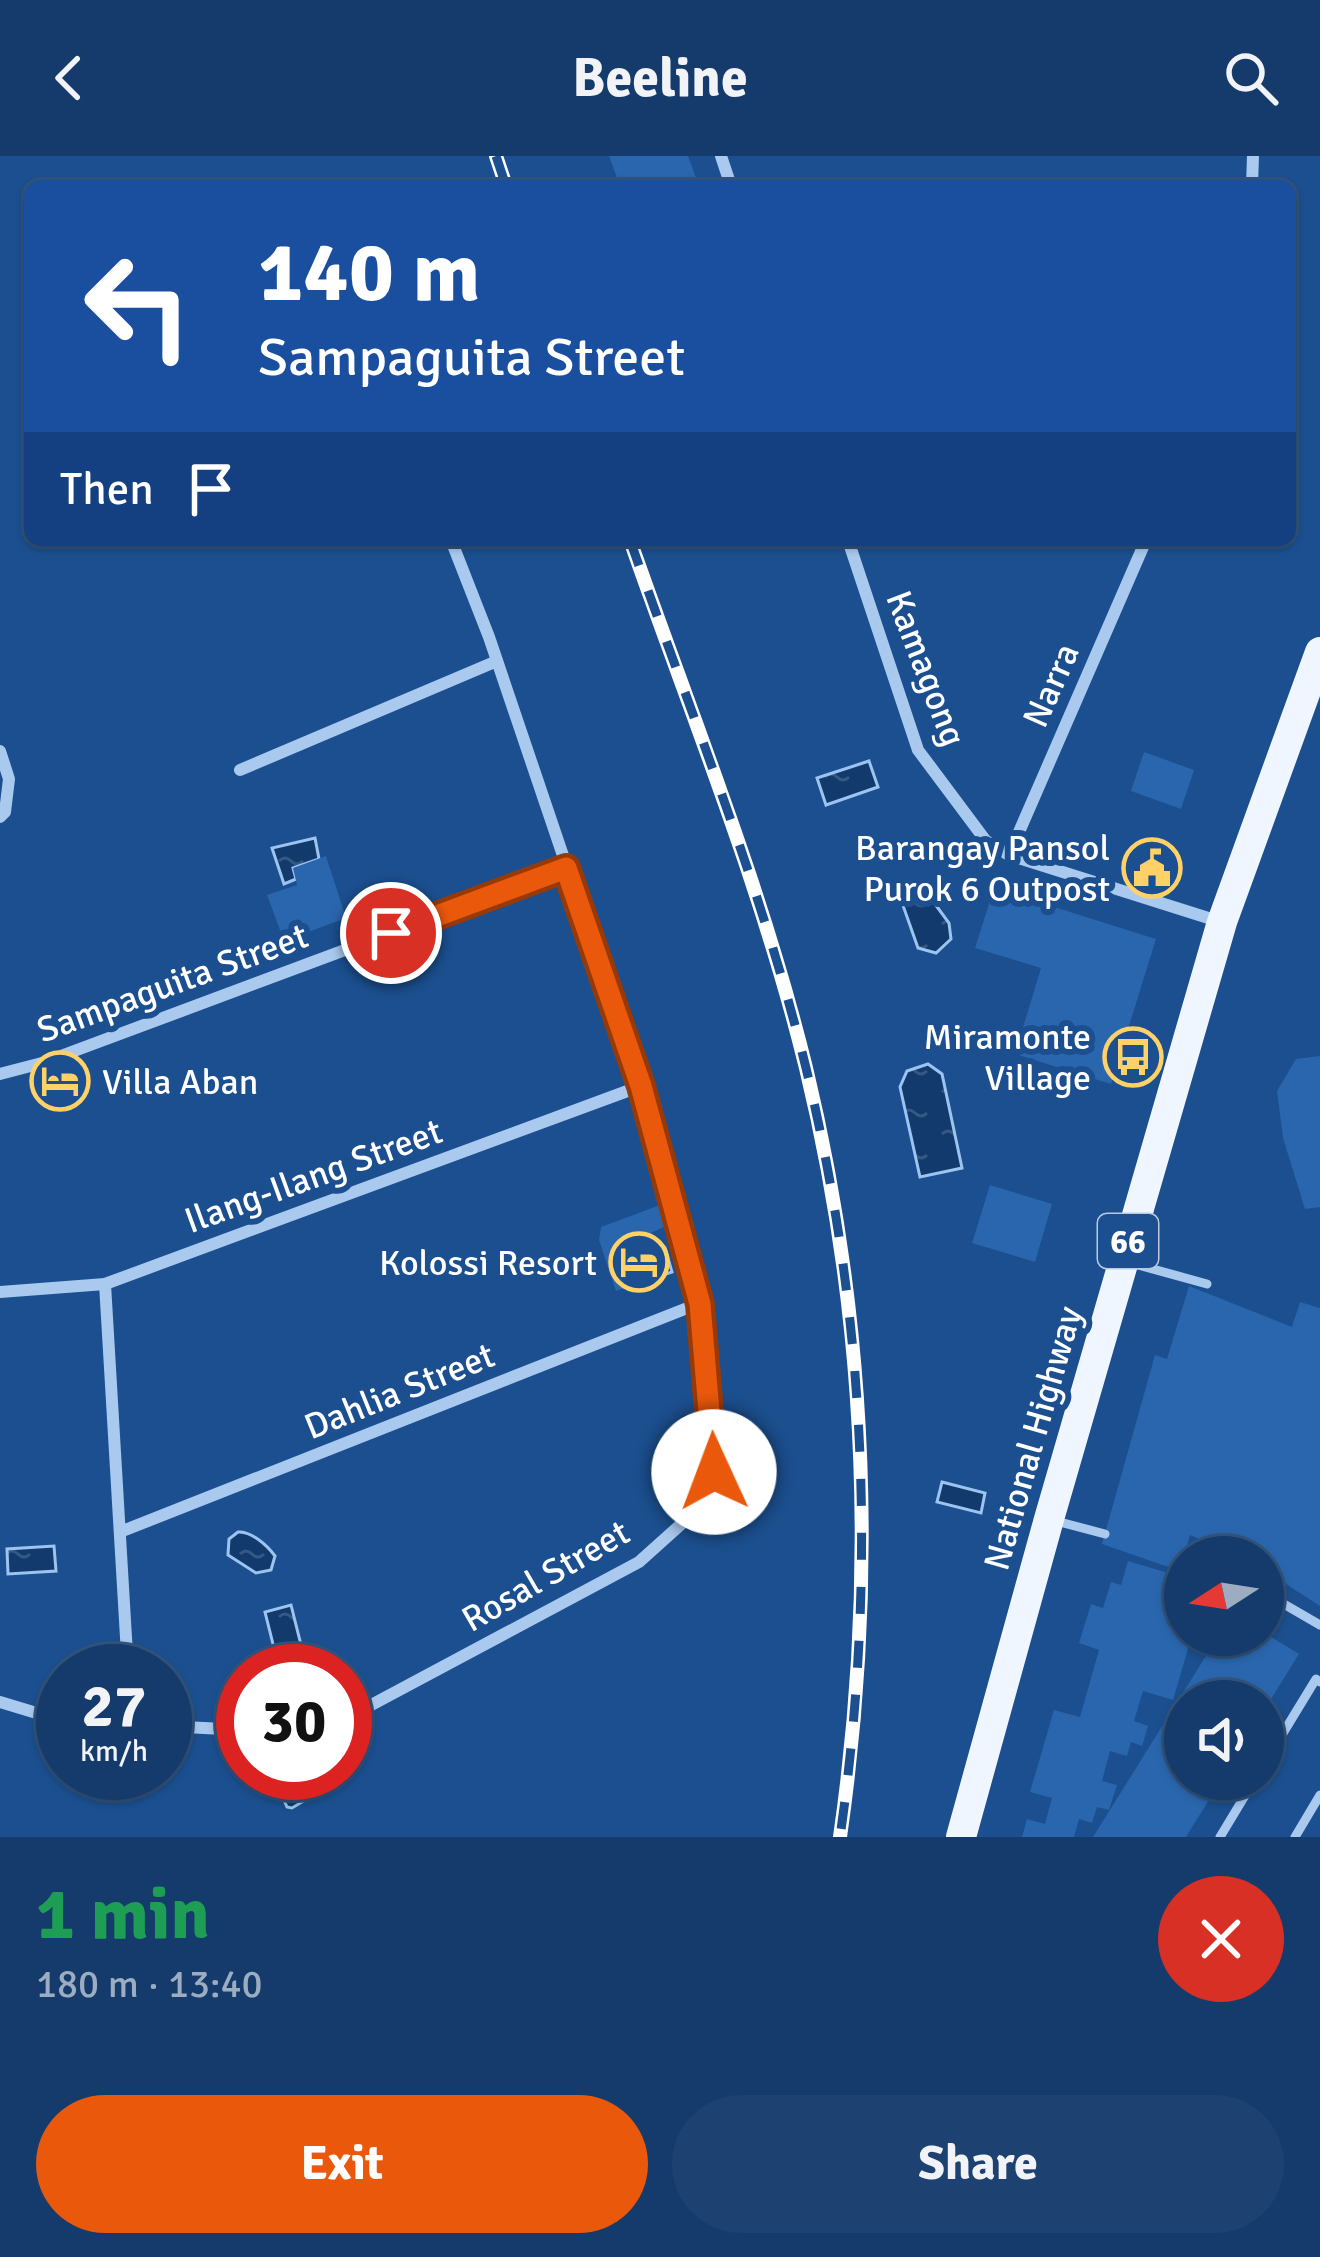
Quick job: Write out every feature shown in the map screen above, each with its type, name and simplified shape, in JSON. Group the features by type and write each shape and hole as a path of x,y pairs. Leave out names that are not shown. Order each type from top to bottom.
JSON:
{"main road":[{"name":"National Highway","path":"962,1837 1048,1519 1222,922 1320,652"}],"street":[{"name":"Rosal Street","path":"372,1705 639,1562 698,1509 714,1472 700,1304 641,1086 453,546"},
{"name":"Kamagong","path":"850,546 918,750 986,841 1009,855 1222,922"},
{"name":"Narra","path":"1009,855 1143,546"},
{"path":"240,770 497,661"},
{"path":"0,751 9,779 5,812 0,817"},
{"name":"Sampaguita Street","path":"0,1074 42,1063 566,868"},
{"name":"Ilang-Ilang Street","path":"0,1292 105,1285 641,1086"},
{"path":"105,1285 126,1644"},
{"name":"Dahlia Street","path":"120,1532 700,1304"},
{"path":"0,1702 36,1713"}],"lane":[{"path":"1123,1261 1207,1283"},
{"path":"1048,1519 1105,1534"},
{"path":"1284,1604 1320,1625"},
{"path":"1284,1732 1316,1679 1320,1682"},
{"path":"1294,1837 1320,1795"},
{"path":"1220,1837 1242,1800"}],"water":[{"path":"869,761 878,787 826,805 817,778"},
{"path":"315,838 319,859 293,868 296,879 284,884 272,848"},
{"path":"908,883 921,885 949,923 951,939 936,953 918,948 900,897"},
{"path":"928,1064 942,1074 962,1168 920,1177 900,1087 907,1071"},
{"path":"647,1238 652,1252 665,1248 672,1272 641,1282 629,1244"},
{"path":"942,1482 985,1493 981,1513 937,1502"},
{"path":"238,1532 253,1536 272,1552 271,1570 256,1573 228,1555 229,1539"},
{"path":"54,1546 56,1571 8,1574 7,1549"},
{"path":"291,1605 301,1644 273,1644 265,1612"},
{"path":"284,1800 305,1800 292,1808"}],"building":[{"path":"609,156 688,156 697,180 618,180"},
{"path":"1144,752 1194,770 1181,809 1131,791"},
{"path":"326,856 346,918 284,941 267,895 297,885 293,868"},
{"path":"994,888 1156,939 1111,1084 1015,1054 1041,968 975,948"},
{"path":"1320,1056 1320,1207 1305,1209 1283,1138 1277,1091 1296,1059"},
{"path":"990,1185 1052,1204 1035,1262 972,1243"},
{"path":"660,1205 667,1226 626,1243 639,1283 616,1291 599,1240 601,1227"},
{"path":"1189,1286 1292,1327 1300,1302 1320,1308 1320,1606 1284,1583 1284,1536 1164,1536 1164,1565 1102,1544 1155,1355 1167,1359"},
{"path":"1128,1561 1164,1572 1164,1656 1186,1656 1179,1680 1164,1680 1164,1697 1143,1691 1134,1721 1148,1726 1142,1746 1131,1742 1127,1756 1110,1751 1102,1781 1117,1785 1109,1810 1097,1807 1092,1823 1079,1819 1074,1837 1022,1837 1027,1819 1045,1824 1052,1798 1030,1792 1054,1710 1080,1717 1099,1650 1079,1643 1091,1604 1103,1608 1111,1582 1121,1585"},
{"path":"1284,1645 1299,1654 1283,1680 1191,1680 1206,1656 1284,1656"},
{"path":"1164,1723 1164,1800 1209,1800 1186,1837 1093,1837"}],"railway":[{"path":"496,156 504,180"},
{"path":"632,546 747,868 788,1001 826,1163 842,1259 860,1451 862,1547 852,1740 840,1837"}],"place":[{"name":"Barangay Pansol Purok 6 Outpost","path":"1152,868"},
{"name":"Miramonte Village","path":"1133,1057"},
{"name":"Villa Aban","path":"60,1081"},
{"name":"Kolossi Resort","path":"639,1262"}],"route":[{"path":"391,933 566,868 641,1086 700,1304 714,1472"}]}
